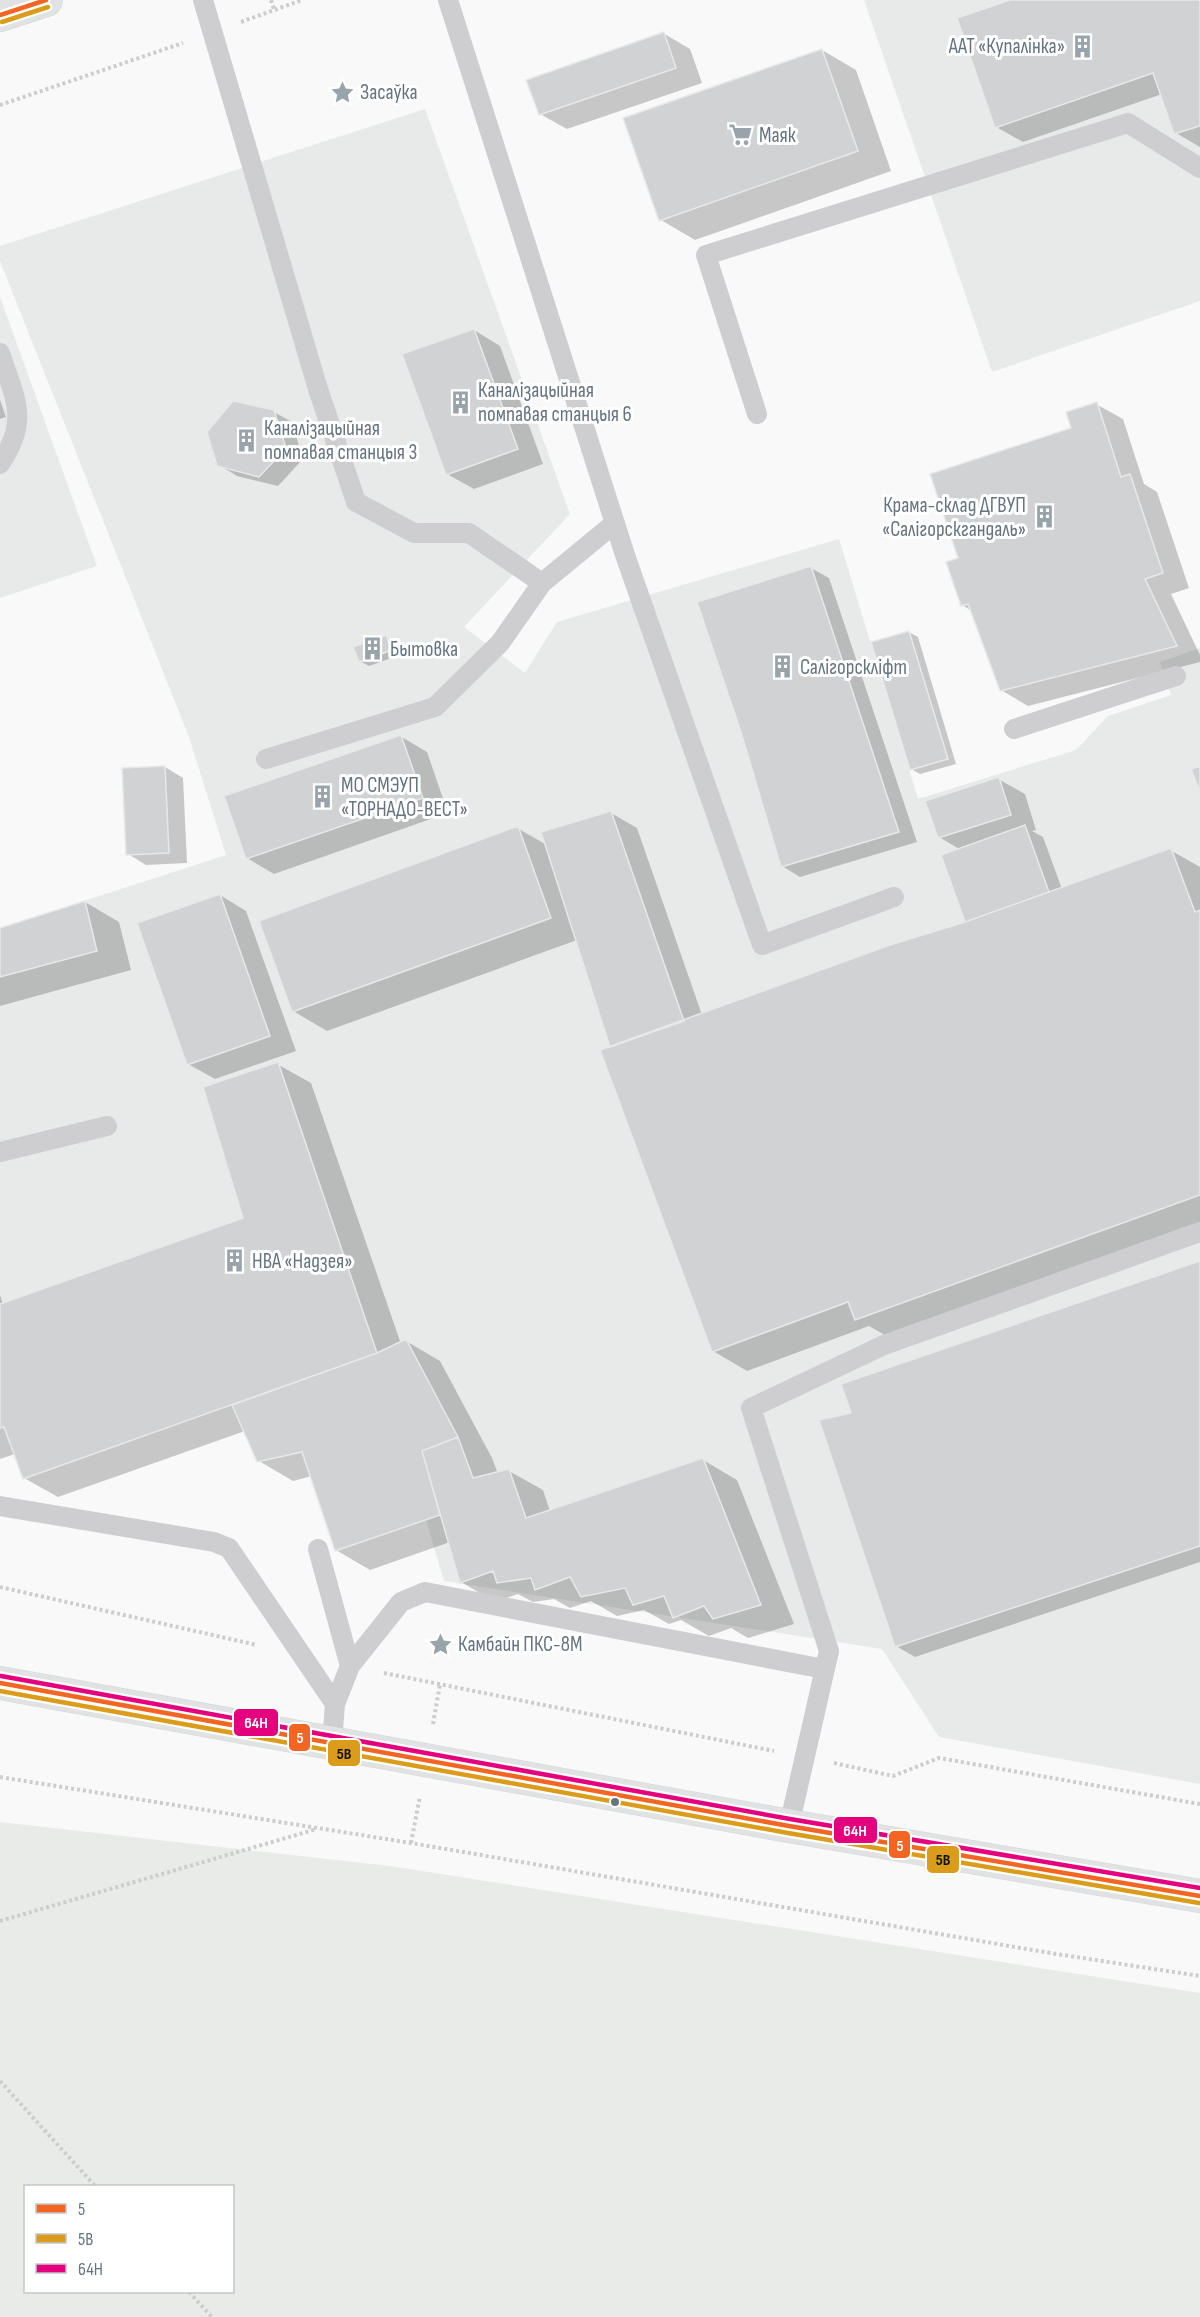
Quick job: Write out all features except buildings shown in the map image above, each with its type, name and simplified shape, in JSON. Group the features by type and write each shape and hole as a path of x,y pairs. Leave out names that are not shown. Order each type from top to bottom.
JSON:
{"main road":[{"path":"0,15 46,0"},
{"path":"0,1683 789,1826 1200,1896"}],"lane":[{"path":"203,0 318,389 356,502 414,533 469,533 542,584"},
{"path":"448,0 615,523 762,945 894,897"},
{"path":"757,414 706,255 1128,123 1200,168"},
{"path":"0,353 19,411 16,432 0,464"},
{"path":"266,759 435,707 500,643 542,584 615,523"},
{"path":"1014,729 1176,676"},
{"path":"0,1152 107,1126"},
{"path":"789,1826 829,1651 751,1408 884,1345 1200,1232"},
{"path":"0,1506 214,1542 229,1548 335,1704"},
{"path":"318,1549 350,1666"},
{"path":"332,1744 335,1704 350,1666 401,1602 425,1592 824,1669"}],"path":[{"path":"271,0 274,9"},
{"path":"0,105 302,0"},
{"path":"0,1587 301,1655"},
{"path":"350,1666 893,1776 939,1758 1200,1804"},
{"path":"0,1777 321,1828 1038,1951 1200,1976"},
{"path":"0,1921 321,1828"},
{"path":"0,2081 92,2185"},
{"path":"190,2293 212,2317"}],"shaded area":[{"name":"ААТ «Купалінка»","path":"864,0 1200,0 1200,301 992,372"},
{"path":"425,109 570,514 464,627 525,673 557,622 839,539 918,799 1076,750 1108,716 1171,695 1160,662 1200,648 1200,1784 939,1737 882,1649 444,1581 377,1353 23,1479 4,1427 0,1428 0,928 226,855 189,737 0,261 0,246"},
{"path":"0,297 97,566 0,598"},
{"path":"0,1822 390,1866 1200,1993 1200,2317 0,2317"}],"transit line":[{"name":"5","path":"0,15 46,0"},
{"name":"5В","path":"2,22 48,7"},
{"name":"64Н","path":"1,1676 790,1819 1200,1888"},
{"name":"5","path":"0,1683 789,1826 1200,1896"},
{"name":"5В","path":"0,1691 788,1833 1199,1903"}],"place":[{"name":"ААТ «Купалінка»","path":"1083,46"},
{"name":"Засаўка","path":"342,92"},
{"name":"Маяк","path":"741,135"},
{"name":"Каналізацыйная помпавая станцыя 6","path":"460,402"},
{"name":"Каналізацыйная помпавая станцыя 3","path":"246,440"},
{"name":"Крама-склад ДГВУП «Салігорскгандаль»","path":"1044,517"},
{"name":"Бытовка","path":"372,649"},
{"name":"Салігорскліфт","path":"782,667"},
{"name":"МО СМЭУП «ТОРНАДО-ВЕСТ»","path":"323,797"},
{"name":"НВА «Надзея»","path":"234,1261"},
{"name":"Камбайн ПКС-8М","path":"440,1644"}]}
